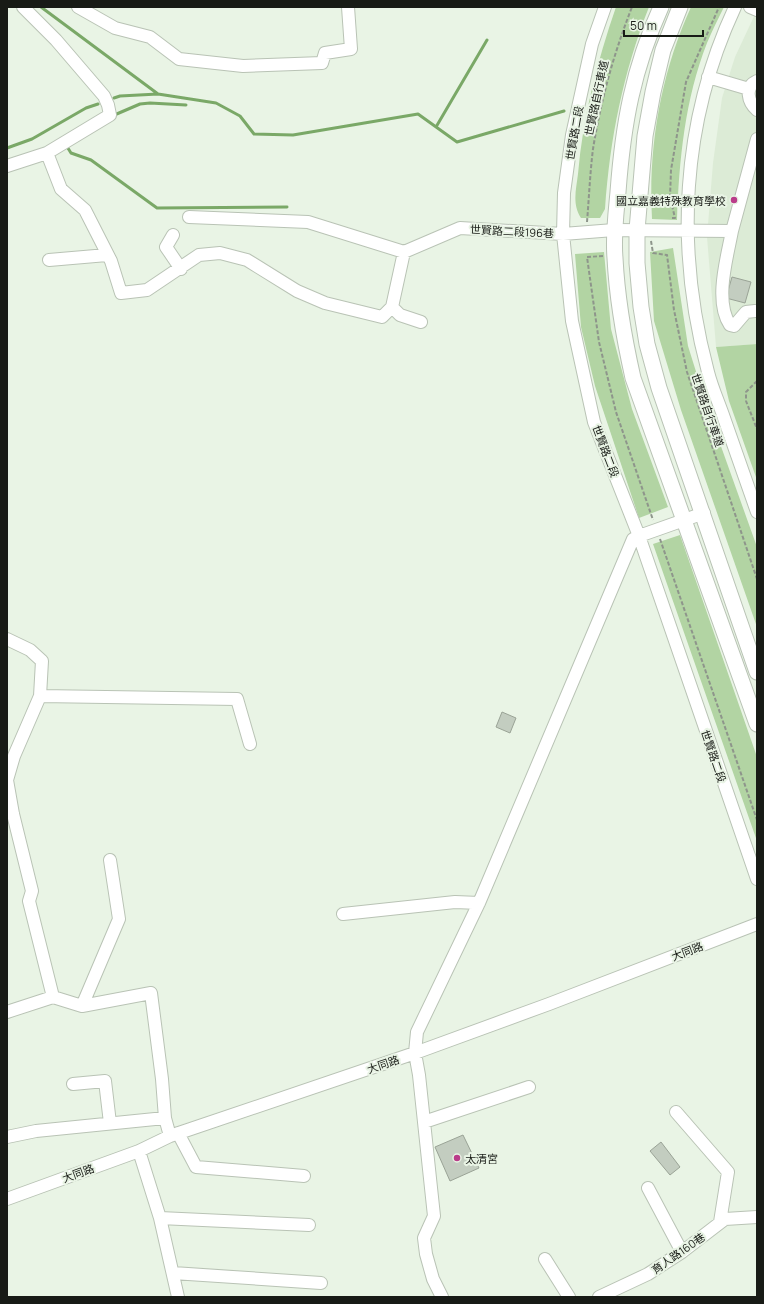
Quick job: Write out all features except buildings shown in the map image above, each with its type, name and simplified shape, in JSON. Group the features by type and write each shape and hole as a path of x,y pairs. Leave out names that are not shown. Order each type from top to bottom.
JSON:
{"main road":[{"path":"661,7 648,37 632,88 619,173 614,230 615,258 622,330 633,378 685,519 757,724"},
{"path":"680,7 662,50 645,136 637,230 638,270 647,344 659,388 704,513 757,672"}],"street":[{"path":"7,166 48,153 110,114 104,96 56,40 23,7"},
{"path":"78,7 115,28 150,37 179,59 243,66 322,63 325,53 351,49 348,7"},
{"name":"世賢路二段","path":"605,7 592,44 572,135 564,193 563,234 572,321 594,422 639,536 757,878"},
{"path":"735,7 724,29 699,110 687,195 687,231 689,265 695,307 708,373 757,512"},
{"path":"750,7 757,10"},
{"path":"708,77 753,85 749,98 752,105 757,110"},
{"path":"755,311 746,312 734,326 730,325 725,318 722,285 732,231 757,139"},
{"path":"48,153 61,189 85,210 111,262 121,294 147,290 199,256 220,253 247,260 298,291 325,303 382,317 392,307 404,252 308,222 189,217"},
{"name":"世賢路二段196巷","path":"404,252 460,228 563,234 614,230 732,231"},
{"path":"173,235 166,247 181,269"},
{"path":"49,260 107,255"},
{"path":"392,307 400,315 421,322"},
{"path":"442,1297 433,1279 426,1254 424,1238 434,1216 415,1053 417,1032 479,903 633,539 704,513"},
{"path":"7,639 30,650 42,661 40,696 14,756 7,780 13,814 32,891 29,901 53,997"},
{"path":"40,696 237,699 250,744"},
{"path":"82,1006 119,919 110,860"},
{"path":"343,914 455,902 479,903"},
{"name":"大同路","path":"7,1199 138,1151 174,1135 415,1053 549,1004 757,924"},
{"path":"7,1012 53,997 82,1006 151,993 162,1079 165,1118 174,1135 196,1167 304,1176"},
{"path":"73,1084 105,1081 110,1123"},
{"path":"424,1122 529,1087"},
{"path":"676,1112 728,1172 720,1222"},
{"path":"7,1137 36,1131 165,1118"},
{"path":"138,1151 160,1218 178,1297"},
{"path":"648,1188 682,1252"},
{"path":"160,1218 309,1225"},
{"name":"育人路160巷","path":"599,1297 648,1274 682,1252 725,1219 757,1218"},
{"path":"544,1259 569,1297"},
{"path":"173,1273 321,1283"}],"path":[{"name":"世賢路自行車道","path":"594,224 587,224 593,150 603,96 615,52 632,7"},
{"path":"668,218 675,218 670,197 671,170 686,82 719,7"},
{"name":"世賢路自行車道","path":"653,253 668,255 674,310 687,372 757,579"},
{"path":"608,256 587,257 599,342 616,412 650,512"},
{"path":"757,381 746,392 746,401 757,429"},
{"path":"660,539 757,820"}],"shaded area":[{"name":"國立嘉義特殊教育學校","path":"757,10 757,344 716,347 707,237 713,163 722,98 735,57"}],"green space":[{"path":"616,7 649,7 632,56 619,106 610,157 605,209 600,218 581,218 576,207 575,197 583,131 597,69"},
{"path":"691,7 724,7 709,38 699,64 688,108 679,175 677,220 652,219 652,164 659,110 664,84 672,58"},
{"path":"673,248 688,346 708,410 757,547 757,627 681,410 654,321 650,252"},
{"path":"604,252 611,329 632,409 668,507 639,518 595,386 581,327 575,254"},
{"path":"757,344 757,480 729,401 716,347"},
{"path":"680,535 757,757 757,841 653,544"}],"waterway":[{"path":"41,7 158,94 216,103 240,116 254,134 293,135 418,114 457,142 564,111"},
{"path":"436,127 487,40"},
{"path":"114,98 120,96 158,94"},
{"path":"112,116 140,104 150,103 186,105"},
{"path":"7,148 32,139 86,108 98,104"},
{"path":"66,145 71,153 91,160 157,208 287,207"}],"place":[{"name":"國立嘉義特殊教育學校","path":"734,200"},
{"name":"太清宮","path":"457,1158"}]}
